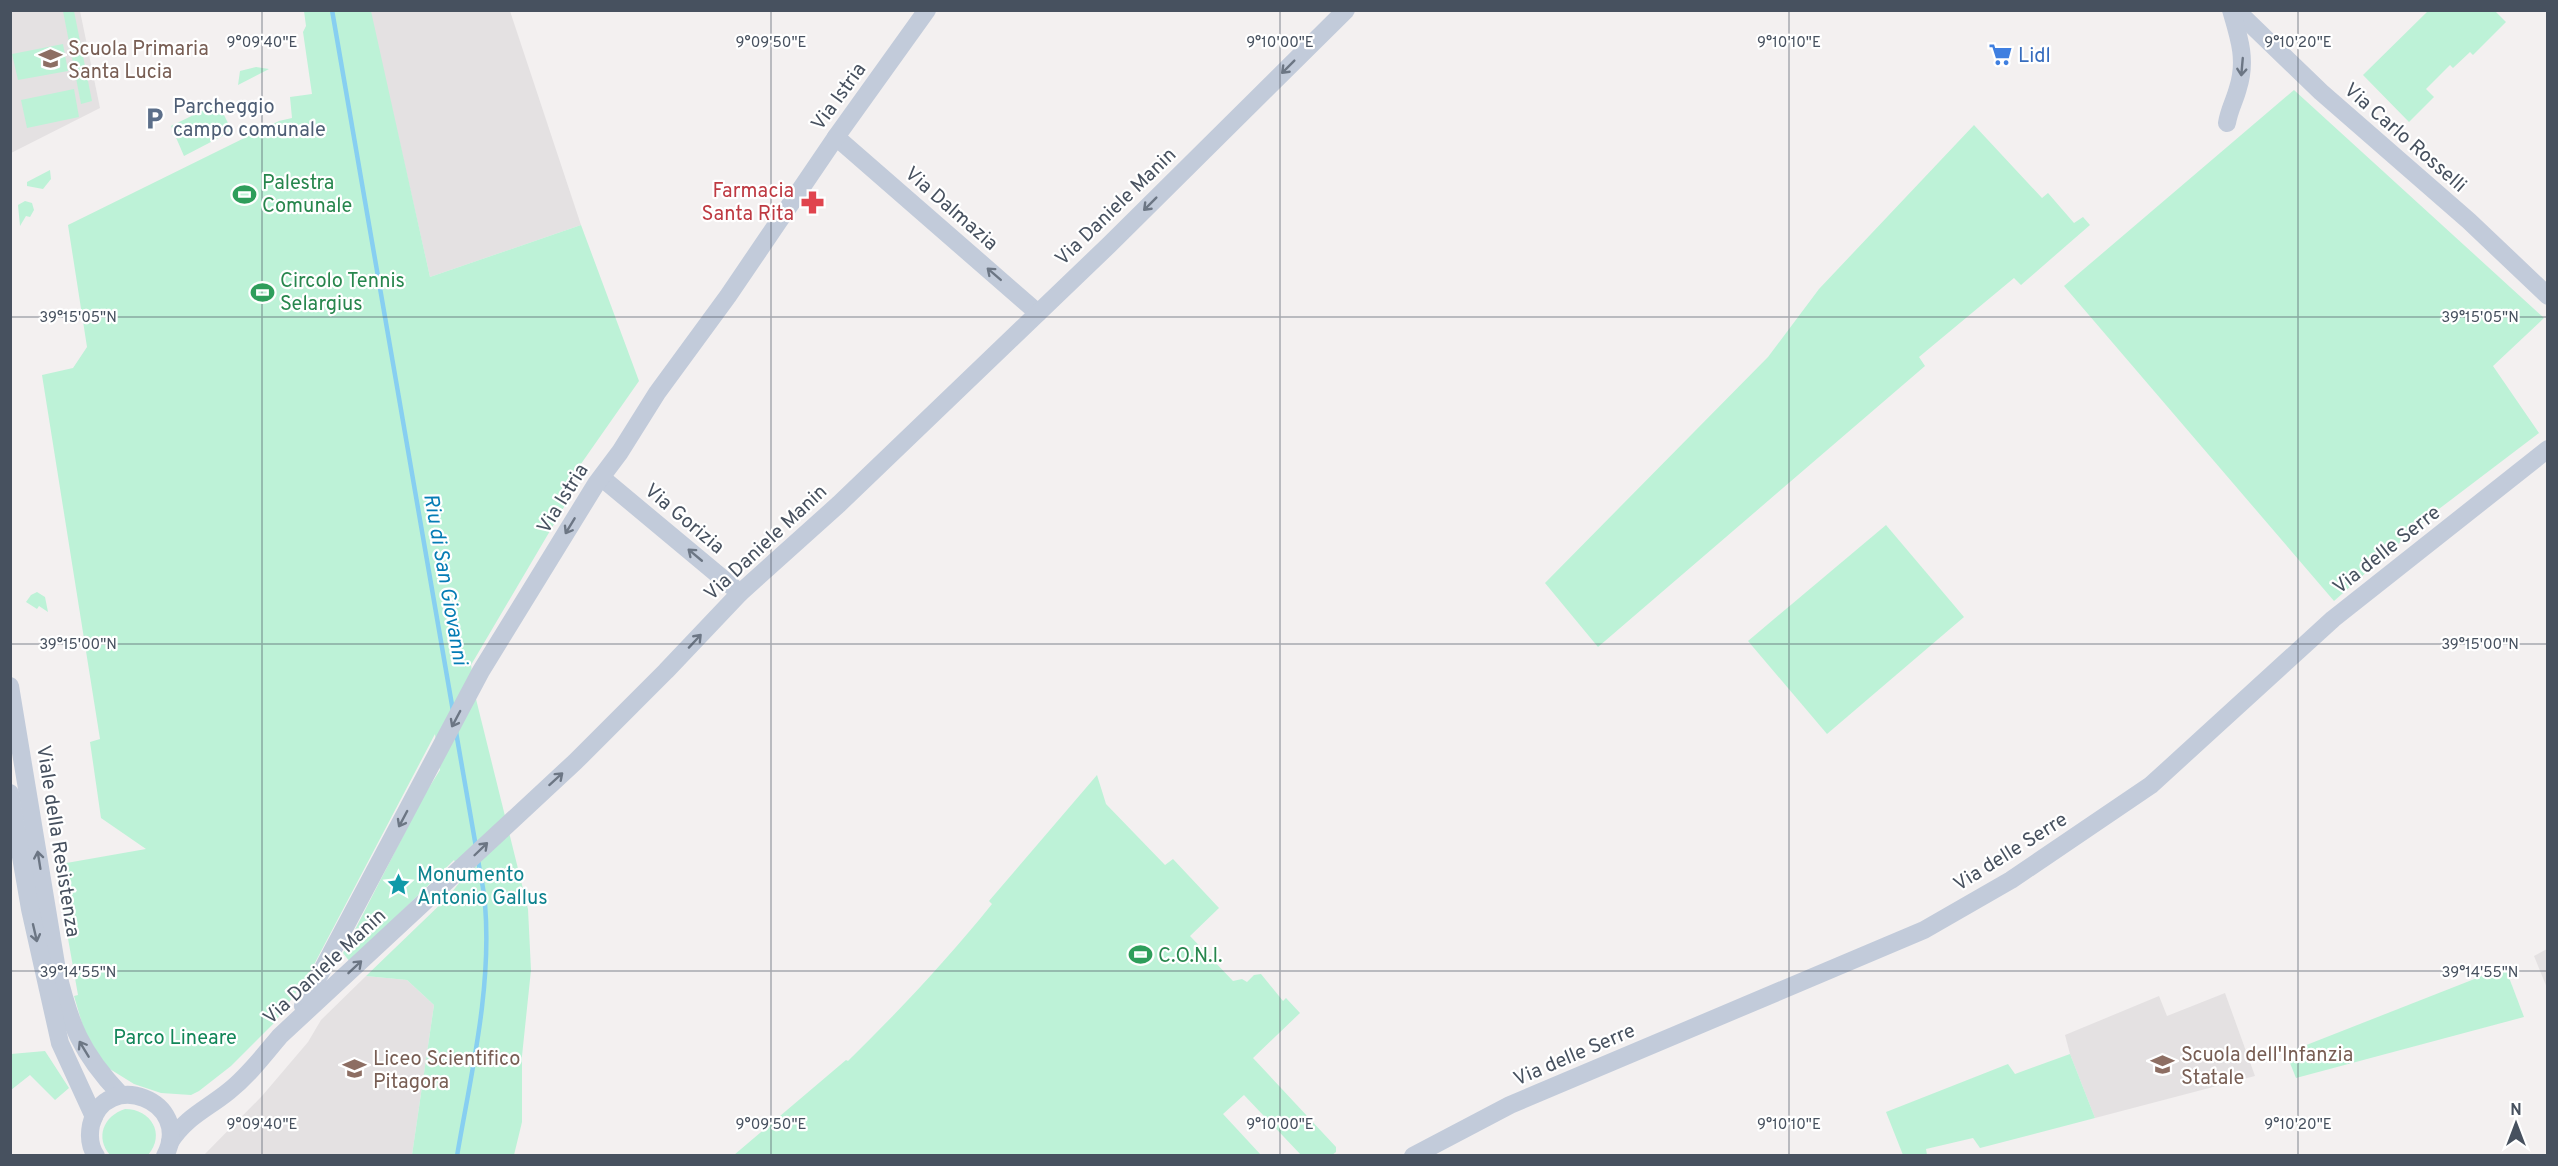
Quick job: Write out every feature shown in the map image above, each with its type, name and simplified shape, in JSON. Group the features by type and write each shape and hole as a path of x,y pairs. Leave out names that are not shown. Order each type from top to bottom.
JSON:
{"street":[{"name":"Via Istria","path":"280,1036 313,989 481,671 596,484 657,393 728,296 836,137 927,10"},
{"name":"Via Daniele Manin","path":"167,1149 192,1116 212,1103 247,1074 280,1036 630,708 740,593 839,504 1038,313 1346,10"},
{"path":"2227,123 2229,110 2242,74 2243,61 2231,10"},
{"name":"Via Carlo Rosselli","path":"2236,11 2321,93 2469,221 2547,296"},
{"name":"Via Dalmazia","path":"836,137 1038,313"},
{"name":"Via delle Serre","path":"1413,1155 1510,1105 1924,930 2011,880 2151,785 2333,619 2547,449"},
{"name":"Via Gorizia","path":"602,477 740,593"},
{"name":"Viale della Resistenza","path":"10,686 57,970 66,1010 76,1036 96,1069 120,1094"},
{"name":"Viale della Resistenza","path":"10,793 30,909 60,1043 94,1117"},
{"path":"96,1155 90,1139 94,1117 105,1103 120,1094 145,1097 157,1104 179,1108 212,1103"},
{"path":"157,1104 168,1121 167,1149"}],"shaded area":[{"name":"Scuola Primaria Santa Lucia","path":"11,11 80,11 100,108 11,153"},
{"path":"370,11 510,11 581,225 430,277"},
{"path":"2547,949 2547,988 2534,956"},
{"name":"Liceo Scientifico Pitagora","path":"366,976 407,980 434,1005 412,1155 203,1156 262,1096 308,1042 321,1020"},
{"name":"Scuola dell'Infanzia Statale","path":"2225,993 2255,1076 2095,1118 2065,1035 2159,996 2167,1016"}],"green space":[{"path":"63,11 74,11 92,101 81,104"},
{"name":"Parco Lineare","path":"304,11 371,11 430,277 581,225 639,381 562,491 567,502 471,665 476,699 528,909 531,970 522,1056 522,1122 514,1155 412,1155 434,1005 407,980 366,976 448,897 463,878 454,860 350,962 343,953 423,797 440,770 435,734 308,976 275,1022 231,1066 199,1091 191,1095 161,1093 134,1084 105,1066 84,1030 74,996 78,995 55,865 146,849 101,818 90,742 100,739 42,375 73,368 87,347 68,225 279,121 292,118 290,97 312,94 303,32 306,26"},
{"path":"2428,11 2495,11 2506,22 2473,55 2470,52 2453,68 2450,65 2426,89 2434,97 2409,122 2363,75"},
{"path":"63,44 68,71 18,80 12,54"},
{"path":"256,67 269,69 238,85 240,71"},
{"path":"74,89 79,117 27,128 21,100"},
{"path":"2294,90 2544,318 2493,366 2539,433 2431,515 2334,601 2064,286"},
{"path":"218,103 232,131 184,156 171,126"},
{"path":"1974,125 2042,198 2048,193 2074,223 2083,217 2090,225 2021,285 2014,278 1919,357 1925,366 1598,647 1545,583 1768,357 1819,289"},
{"path":"50,170 51,179 43,189 27,186 27,182"},
{"path":"25,201 32,203 34,210 30,217 26,216 20,226 18,205"},
{"path":"1886,525 1964,617 1827,734 1748,641"},
{"path":"37,592 45,597 48,612 39,606 37,609 26,602 31,595"},
{"path":"1097,775 1106,804 1165,865 1173,859 1219,908 1190,936 1233,981 1242,979 1247,982 1254,975 1261,974 1283,1001 1286,998 1300,1013 1253,1058 1336,1147 1336,1152 1332,1155 1301,1155 1244,1095 1223,1114 1261,1155 734,1155 846,1060 848,1061 904,1004 975,925 992,904 989,901"},
{"path":"2505,967 2524,1017 2296,1078 2286,1053"},
{"path":"45,1051 69,1088 55,1100 30,1075 11,1090 11,1054"},
{"path":"2070,1054 2095,1118 1980,1148 1973,1138 1926,1149 1927,1155 1903,1155 1886,1112 2008,1064 2015,1074"},
{"path":"125,1109 142,1113 153,1124 156,1139 148,1155 110,1155 105,1148 102,1135 107,1122 117,1112"}],"waterway":[{"name":"Riu di San Giovanni","path":"332,10 453,711"},
{"name":"Riu di San Giovanni","path":"456,732 476,847"},
{"name":"Riu di San Giovanni","path":"457,1156 479,1031 486,967 485,904 478,859"}],"place":[{"name":"Lidl","path":"2000,55"},
{"name":"Scuola Primaria Santa Lucia","path":"50,59"},
{"name":"Parcheggio campo comunale","path":"155,118"},
{"name":"Palestra Comunale","path":"244,194"},
{"name":"Farmacia Santa Rita","path":"812,202"},
{"name":"Circolo Tennis Selargius","path":"262,292"},
{"name":"Monumento Antonio Gallus","path":"399,885"},
{"name":"C.O.N.I.","path":"1140,955"},
{"name":"Scuola dell'Infanzia Statale","path":"2163,1065"},
{"name":"Liceo Scientifico Pitagora","path":"355,1069"}]}
